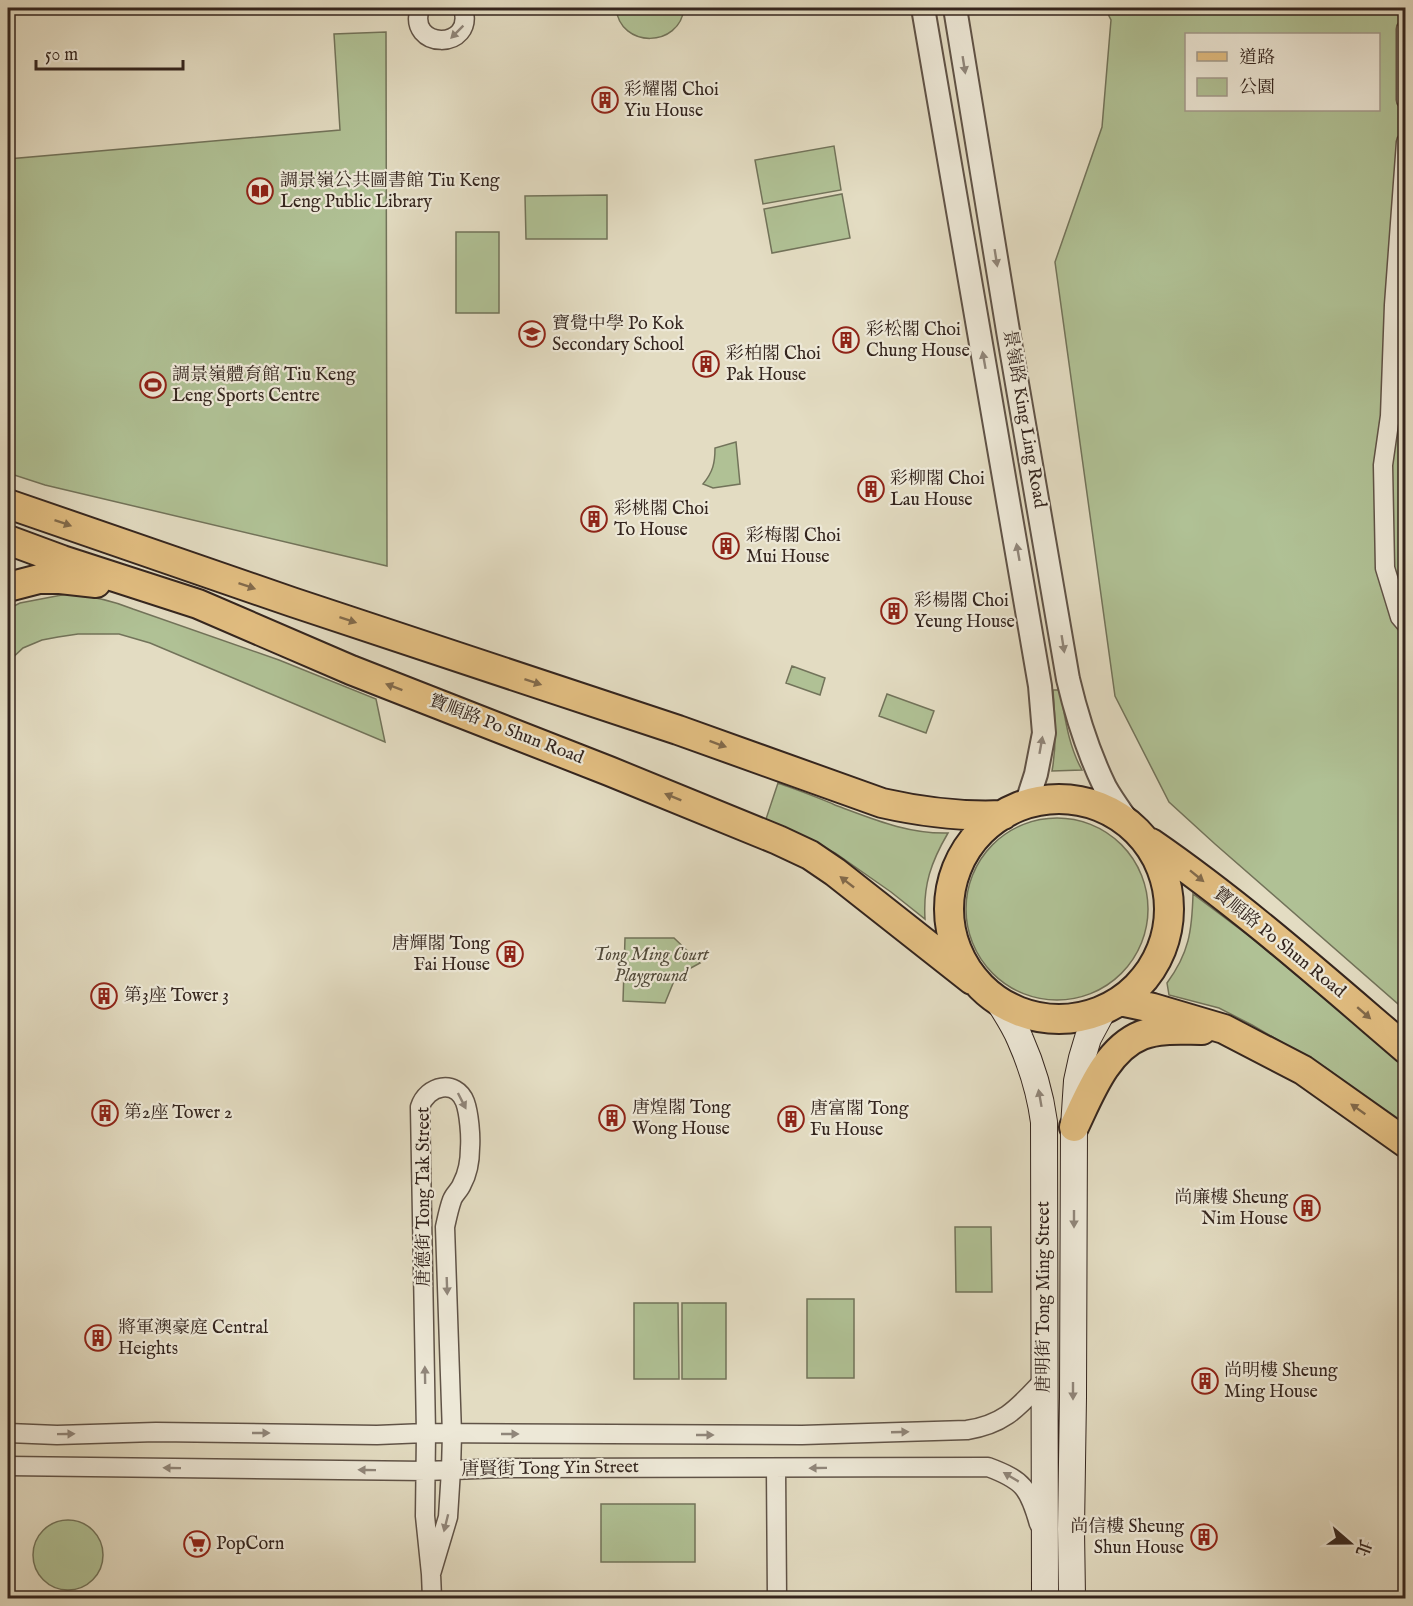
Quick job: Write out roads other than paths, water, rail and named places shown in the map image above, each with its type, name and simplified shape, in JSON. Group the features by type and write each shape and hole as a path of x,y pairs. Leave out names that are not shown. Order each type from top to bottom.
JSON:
{"main road":[{"path":"8,504 303,606 678,729 882,803 914,810 977,816 1058,799 1079,800 1099,806 1126,819 1149,842 1161,866 1167,887 1169,907 1162,944 1154,961 1144,977 1112,1005"},
{"name":"寶順路 Po Shun Road","path":"8,540 198,604 351,670 778,840 810,855 834,872 1001,1005 1025,1015 1050,1020 1076,1019 1112,1005"},
{"path":"8,586 39,579 60,579 107,584 198,604"},
{"path":"972,980 961,963 949,925 951,885 967,849 980,833 1015,809"},
{"name":"寶順路 Po Shun Road","path":"1149,842 1188,869 1319,974 1406,1049"},
{"name":"唐明街 Tong Ming Street","path":"1001,1005 1020,1037 1035,1077 1044,1122 1044,1599"},
{"path":"1112,1005 1153,1008 1224,1029 1304,1070 1406,1143"},
{"name":"唐明街 Tong Ming Street","path":"1072,1599 1074,1127 1077,1081 1088,1038 1112,1005"},
{"path":"1074,1127 1107,1063 1128,1043 1140,1036 1169,1030 1224,1029"}],"street":[{"path":"420,8 419,26 427,36 440,41 452,38 460,31 465,18 463,8"},
{"name":"景嶺路 King Ling Road","path":"923,8 1040,686 1044,734 1036,774 1015,809"},
{"name":"景嶺路 King Ling Road","path":"955,8 1068,679 1087,746 1106,789 1126,819"},
{"path":"1406,29 1406,100"},
{"path":"1406,142 1394,305 1389,416 1383,465 1385,568 1400,617 1406,624"},
{"name":"唐德街 Tong Tak Street","path":"431,1574 448,1517 451,1470 452,1434 445,1227 452,1198 462,1185 469,1165 471,1146 465,1102 456,1091 443,1087 430,1092 420,1107 426,1433 425,1516 432,1599"},
{"name":"唐賢街 Tong Yin Street","path":"8,1432 57,1435 156,1432 802,1435 967,1430 992,1424 1008,1415 1021,1405 1044,1380"},
{"name":"唐賢街 Tong Yin Street","path":"8,1466 426,1471 504,1468 988,1467 1006,1474 1022,1485 1033,1504 1044,1546"},
{"path":"776,1468 777,1599"}],"place":[{"name":"彩耀閣 Choi Yiu House","path":"605,100"},
{"name":"調景嶺公共圖書館 Tiu Keng Leng Public Library","path":"260,191"},
{"name":"寶覺中學 Po Kok Secondary School","path":"532,334"},
{"name":"彩松閣 Choi Chung House","path":"846,340"},
{"name":"彩柏閣 Choi Pak House","path":"706,364"},
{"name":"調景嶺體育館 Tiu Keng Leng Sports Centre","path":"153,385"},
{"name":"彩柳閣 Choi Lau House","path":"871,489"},
{"name":"彩桃閣 Choi To House","path":"594,519"},
{"name":"彩梅閣 Choi Mui House","path":"726,546"},
{"name":"彩楊閣 Choi Yeung House","path":"894,611"},
{"name":"唐輝閣 Tong Fai House","path":"510,954"},
{"name":"第3座 Tower 3","path":"104,996"},
{"name":"第2座 Tower 2","path":"105,1113"},
{"name":"唐煌閣 Tong Wong House","path":"612,1118"},
{"name":"唐富閣 Tong Fu House","path":"791,1119"},
{"name":"尚廉樓 Sheung Nim House","path":"1307,1208"},
{"name":"將軍澳豪庭 Central Heights","path":"98,1338"},
{"name":"尚明樓 Sheung Ming House","path":"1205,1381"},
{"name":"尚信樓 Sheung Shun House","path":"1204,1537"},
{"name":"PopCorn","path":"197,1544"}],"park label":[{"name":"Tong Ming Court Playground","path":"651,965"}]}
